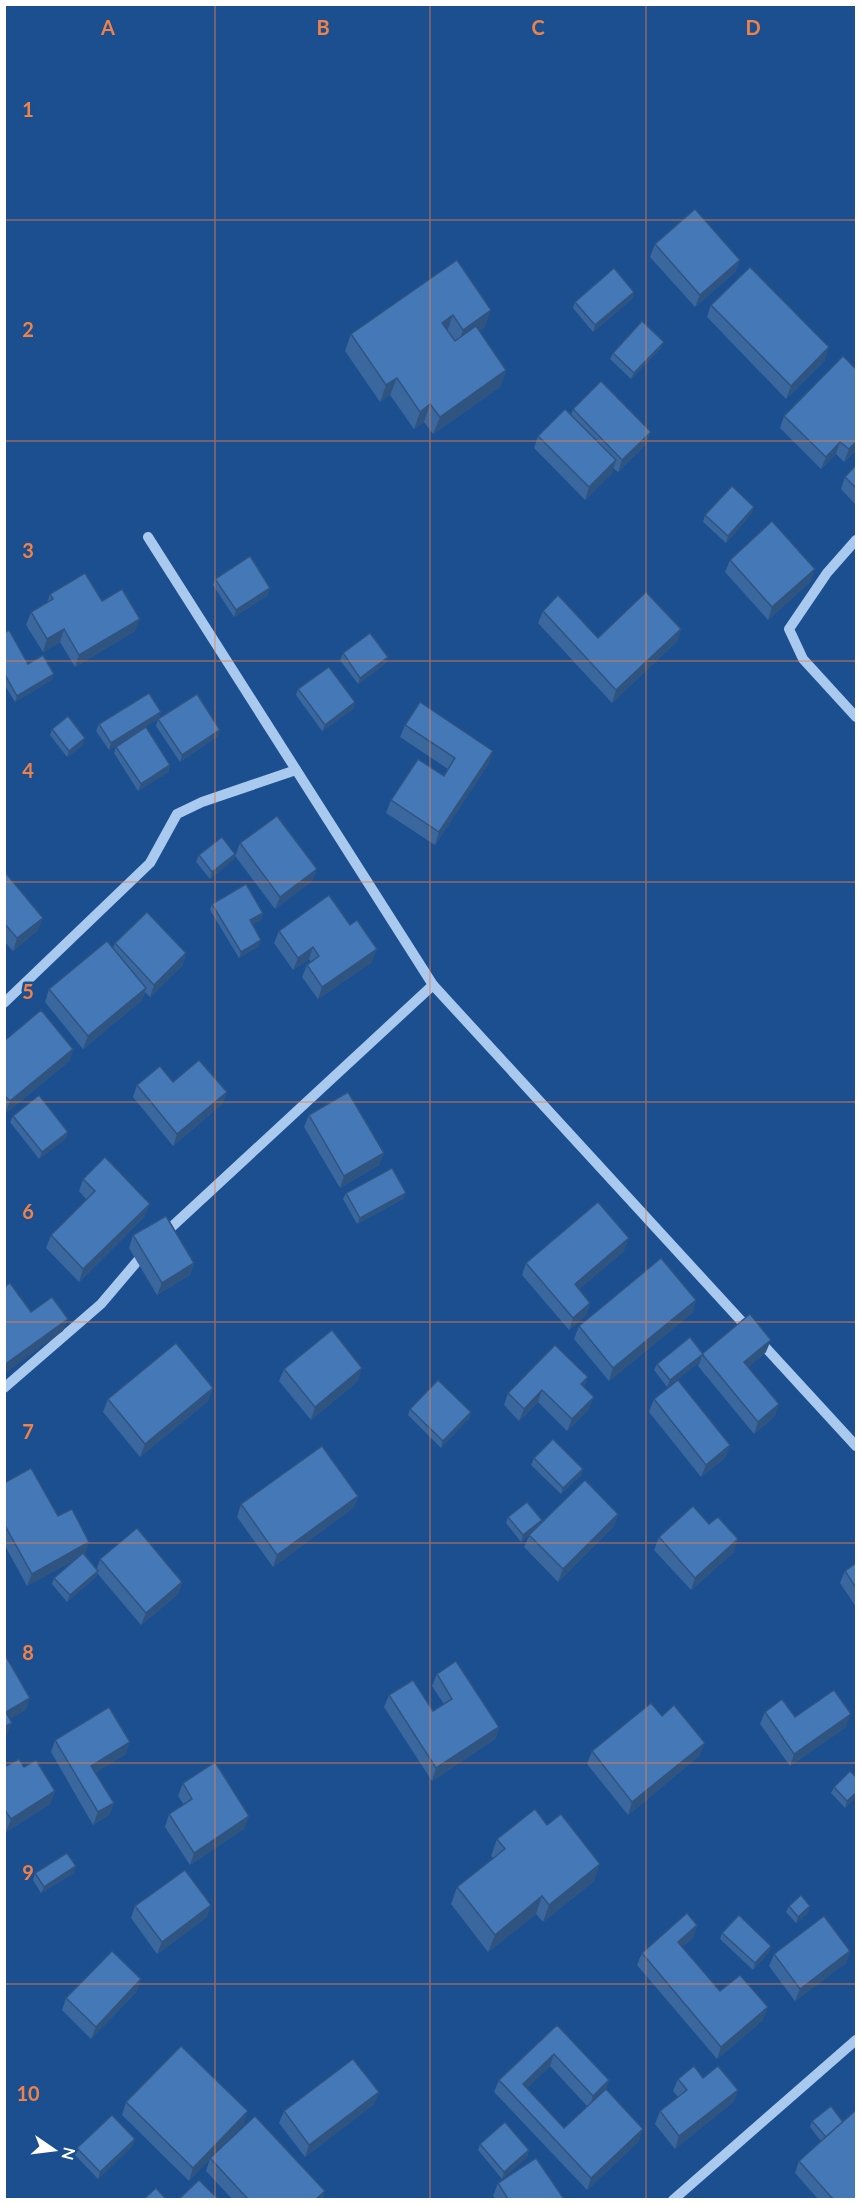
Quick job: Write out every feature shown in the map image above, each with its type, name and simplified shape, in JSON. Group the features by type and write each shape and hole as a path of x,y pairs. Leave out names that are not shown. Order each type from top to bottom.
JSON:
{"street":[{"path":"148,537 433,985 856,1446"},
{"path":"856,540 827,573 789,629 803,659 856,717"},
{"path":"4,1003 150,863 177,814 296,770"},
{"path":"4,1388 101,1304 147,1249 433,985"},
{"path":"673,2199 856,2040"}],"building":[{"path":"695,209 740,260 700,295 655,244"},
{"path":"457,260 491,310 463,330 453,315 442,323 455,341 476,326 506,370 440,417 430,404 420,412 397,378 386,385 351,334"},
{"path":"750,267 829,347 791,386 711,305"},
{"path":"614,268 634,292 595,325 575,302"},
{"path":"642,321 664,342 634,373 613,353"},
{"path":"843,356 856,369 856,442 849,449 840,442 826,457 784,416"},
{"path":"601,381 651,432 622,460 573,409"},
{"path":"565,409 616,460 589,487 538,436"},
{"path":"856,465 856,488 845,477"},
{"path":"732,486 754,507 728,536 705,515"},
{"path":"772,521 815,569 772,607 730,560"},
{"path":"250,556 270,588 236,610 215,579"},
{"path":"85,573 102,601 122,589 140,619 79,655 64,629 47,639 31,612 53,599 50,594"},
{"path":"646,592 681,629 616,690 543,611 558,595 598,638"},
{"path":"9,630 28,664 43,655 54,674 17,696 4,673 4,633"},
{"path":"370,633 388,657 360,678 343,653"},
{"path":"329,667 355,702 325,725 298,689"},
{"path":"149,693 161,712 111,743 99,724"},
{"path":"197,694 220,730 182,755 158,719"},
{"path":"420,702 493,751 439,832 391,800 418,759 444,776 455,758 405,725"},
{"path":"68,716 85,738 69,751 52,729"},
{"path":"146,727 170,765 141,784 116,747"},
{"path":"277,816 317,869 280,897 240,843"},
{"path":"222,837 235,854 212,872 199,855"},
{"path":"4,871 43,918 17,938 4,923"},
{"path":"246,884 263,913 250,920 261,940 241,952 212,904"},
{"path":"329,895 350,925 357,920 377,949 322,987 307,965 319,956 313,947 298,958 279,931"},
{"path":"147,912 186,953 154,985 115,943"},
{"path":"107,941 146,988 88,1036 49,989"},
{"path":"41,1010 73,1049 10,1101 4,1095 4,1041"},
{"path":"199,1060 227,1092 177,1134 137,1085 160,1066 173,1082"},
{"path":"348,1092 384,1153 344,1176 309,1115"},
{"path":"39,1095 68,1132 42,1152 13,1116"},
{"path":"105,1157 150,1204 83,1269 51,1235 95,1191 83,1179"},
{"path":"392,1168 406,1193 360,1218 346,1193"},
{"path":"598,1202 629,1238 575,1284 590,1303 573,1318 526,1263"},
{"path":"166,1216 194,1263 162,1283 133,1235"},
{"path":"661,1258 696,1300 613,1368 579,1326"},
{"path":"10,1283 31,1312 52,1297 68,1319 4,1365 4,1287"},
{"path":"750,1314 771,1340 744,1362 779,1404 758,1422 702,1354"},
{"path":"332,1330 362,1368 315,1407 284,1369"},
{"path":"690,1337 703,1354 670,1380 657,1364"},
{"path":"176,1343 213,1388 145,1444 108,1399"},
{"path":"555,1345 588,1377 581,1384 594,1397 572,1419 542,1390 524,1409 508,1393"},
{"path":"438,1380 471,1412 443,1441 410,1409"},
{"path":"678,1380 730,1445 706,1465 654,1399"},
{"path":"553,1439 583,1469 563,1488 534,1458"},
{"path":"322,1446 358,1496 277,1555 241,1504"},
{"path":"31,1468 58,1516 72,1509 89,1542 32,1574 4,1524 4,1483"},
{"path":"585,1480 618,1514 563,1569 529,1535"},
{"path":"527,1502 542,1520 523,1535 508,1517"},
{"path":"693,1506 709,1524 718,1517 738,1539 695,1578 659,1537"},
{"path":"137,1528 182,1582 146,1613 100,1559"},
{"path":"83,1553 98,1571 70,1595 54,1578"},
{"path":"856,1563 856,1588 845,1571"},
{"path":"4,1653 30,1698 6,1712 12,1723 4,1727"},
{"path":"456,1661 499,1727 436,1768 389,1695 413,1680 433,1711 452,1699 437,1674"},
{"path":"834,1690 851,1714 794,1754 765,1712 782,1699 795,1717"},
{"path":"651,1703 662,1716 674,1705 705,1743 632,1802 592,1751"},
{"path":"109,1707 130,1742 91,1766 114,1803 98,1812 55,1740"},
{"path":"19,1759 24,1767 36,1760 55,1791 11,1819 4,1809 4,1767"},
{"path":"215,1762 249,1816 194,1853 169,1814 192,1799 183,1783"},
{"path":"850,1771 856,1777 856,1793 847,1801 834,1787"},
{"path":"535,1809 547,1825 561,1814 600,1864 549,1905 542,1896 495,1935 457,1887 505,1849 497,1839"},
{"path":"67,1853 76,1866 44,1887 35,1873"},
{"path":"185,1870 211,1905 162,1942 135,1906"},
{"path":"801,1895 810,1906 798,1917 789,1906"},
{"path":"687,1913 697,1925 678,1942 720,1991 740,1975 768,2007 721,2047 642,1953"},
{"path":"739,1915 771,1946 755,1963 722,1933"},
{"path":"824,1916 850,1951 800,1989 774,1954"},
{"path":"112,1951 141,1979 96,2027 66,1998"},
{"path":"557,2025 609,2080 593,2096 554,2054 523,2084 564,2128 606,2089 643,2129 591,2178 499,2080"},
{"path":"181,2046 248,2111 193,2168 126,2102"},
{"path":"353,2059 379,2092 309,2145 284,2111"},
{"path":"694,2066 703,2078 718,2066 738,2090 679,2136 660,2111 687,2090 678,2079"},
{"path":"831,2106 843,2122 826,2137 812,2121"},
{"path":"856,2110 856,2199 833,2199 799,2161"},
{"path":"112,2115 135,2139 100,2172 77,2148"},
{"path":"255,2116 325,2191 316,2199 248,2199 210,2158"},
{"path":"505,2122 529,2150 504,2172 480,2144"},
{"path":"536,2158 564,2199 508,2199 498,2183"},
{"path":"199,2180 218,2199 179,2199"},
{"path":"156,2188 166,2199 144,2199"}]}
